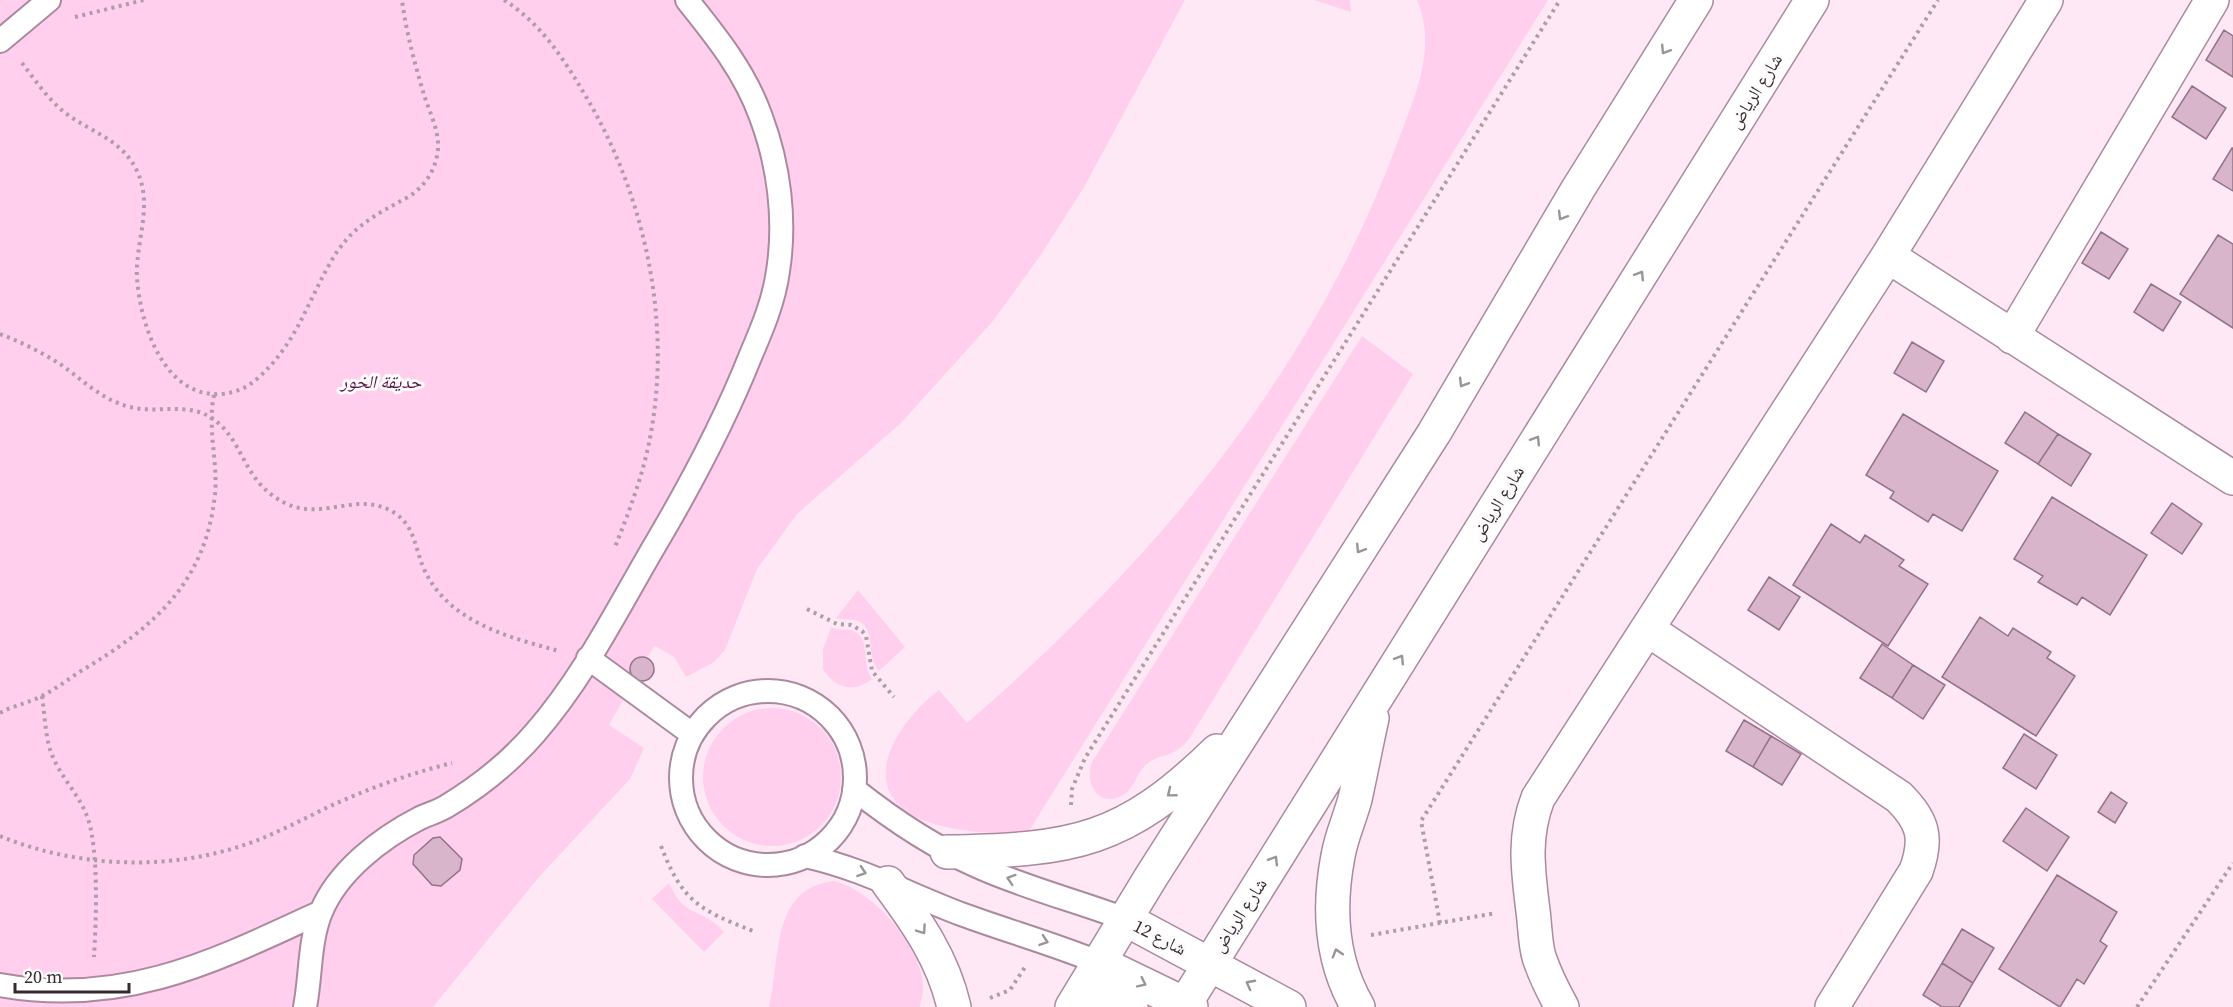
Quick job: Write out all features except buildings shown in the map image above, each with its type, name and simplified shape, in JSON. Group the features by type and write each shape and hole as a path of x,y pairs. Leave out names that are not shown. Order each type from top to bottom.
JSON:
{"main road":[{"path":"1076,1001 1145,887 1434,433 1578,189 1696,0"},
{"name":"شارع الرياض","path":"1186,1006 1226,934 1812,0"},
{"path":"1562,1007 1548,982 1538,954 1526,840 1530,818 1538,798 1888,256 2046,0"},
{"path":"2012,337 2212,0"},
{"path":"1888,256 2233,478"},
{"path":"1647,629 1899,797 1913,811 1922,830 1923,851 1916,870 1832,1007"},
{"path":"1358,1007 1348,990 1333,942 1332,899 1338,855 1354,800 1378,694"},
{"path":"947,852 1019,851 1076,842 1137,817 1164,799 1259,709"},
{"path":"888,883 933,947 950,986 968,1004"},
{"path":"1145,887 1154,911 1175,931 1203,939 1226,934"},
{"name":"شارع 12","path":"1125,920 1209,962 1289,1007"},
{"path":"1100,963 1186,1006"},
{"path":"1076,1001 1108,995 1131,1007"}],"lane":[{"path":"1,40 49,0"},
{"path":"305,1007 314,942 321,912 337,885 372,850 399,830 444,808 477,786 508,761 536,732 588,658 678,506 711,442 769,310 778,271 781,232 779,193 761,116 726,49 687,0"},
{"path":"588,658 692,734"},
{"path":"773,690 791,693 822,709 835,722 851,753 854,789 850,806 838,829 820,848 786,863 755,864 725,854 708,842 694,825 685,807 681,788 681,770 692,734 713,709 741,694 773,690"},
{"path":"854,789 898,823 947,852 1005,877 1069,898 1125,920"},
{"path":"805,856 850,868 970,917 1042,940 1100,963"},
{"path":"0,985 59,996 139,989 177,978 321,912"}],"path":[{"path":"1,40 64,112 102,134 129,158 143,189 145,207 138,251 137,278 148,330 159,355 182,383 200,393 213,395 231,393 247,387 259,378 295,334 322,277 349,237 386,207 409,197 430,175 436,160 437,132 416,69 402,0"},
{"path":"504,0 541,30 561,55 601,123 621,165 647,254 654,300 656,392 650,438 639,481 613,553"},
{"path":"1076,842 1071,815 1072,789 1084,758 1560,0"},
{"path":"1440,923 1421,821 1938,0"},
{"path":"0,334 58,363 114,402 131,408 188,409 210,417 234,440 250,474 274,498 307,509 324,510 356,502 371,502 385,507 408,526 425,571 435,588 462,614 496,631 588,658"},
{"path":"0,712 42,696 144,630 164,612 194,568 211,518 215,492 210,417 213,395"},
{"path":"807,609 837,624 851,625 862,631 868,643 872,670 894,697"},
{"path":"42,696 47,739 52,756 85,812 93,860 94,951 90,995"},
{"path":"0,836 32,848 93,860 136,862 217,852 256,841 383,785 426,770 463,762"},
{"path":"661,846 673,877 692,900 719,917 753,931"},
{"path":"2137,1007 2233,863"},
{"path":"1333,942 1533,907"},
{"path":"968,1004 1010,990 1042,940"}],"green space":[{"name":"حديقة الخور","path":"0,0 1185,0 1083,189 1040,256 993,321 901,423 797,514 757,569 725,650 714,662 686,677 674,657 655,646 647,658 653,662 655,672 649,680 640,682 635,679 609,725 644,748 630,779 539,877 433,1007 0,1007"},
{"path":"1314,0 1350,0 1351,12"},
{"path":"1417,0 1548,0 1027,834 984,833 954,829 914,816 896,802 887,786 886,769 890,751 899,733 911,717 939,690 967,723 1035,662 1100,598 1162,531 1219,460 1272,387 1320,309 1362,228 1397,144 1416,91 1424,55 1423,18"},
{"path":"1362,336 1413,374 1189,739 1177,750 1152,760 1143,767 1126,793 1113,799 1099,796 1091,784 1092,762"},
{"path":"858,590 905,647 879,671 872,658 868,631 865,626 857,621 836,618"},
{"path":"831,627 851,630 859,635 864,645 867,666 872,679 858,686 845,687 828,676 823,669 823,650"},
{"path":"772,708 799,713 811,719 821,728 830,738 836,750 841,777 836,804 830,816 821,826 811,835 799,841 772,846 745,841 733,835 723,826 714,816 708,804 703,777 708,750 714,738 723,728 733,719 745,713"},
{"path":"834,881 849,886 864,895 892,921 904,936 920,968 923,993 920,1007 769,1007 778,948 788,911 799,897 813,886"},
{"path":"669,883 682,903 716,924 724,932 704,952 652,899"}]}
